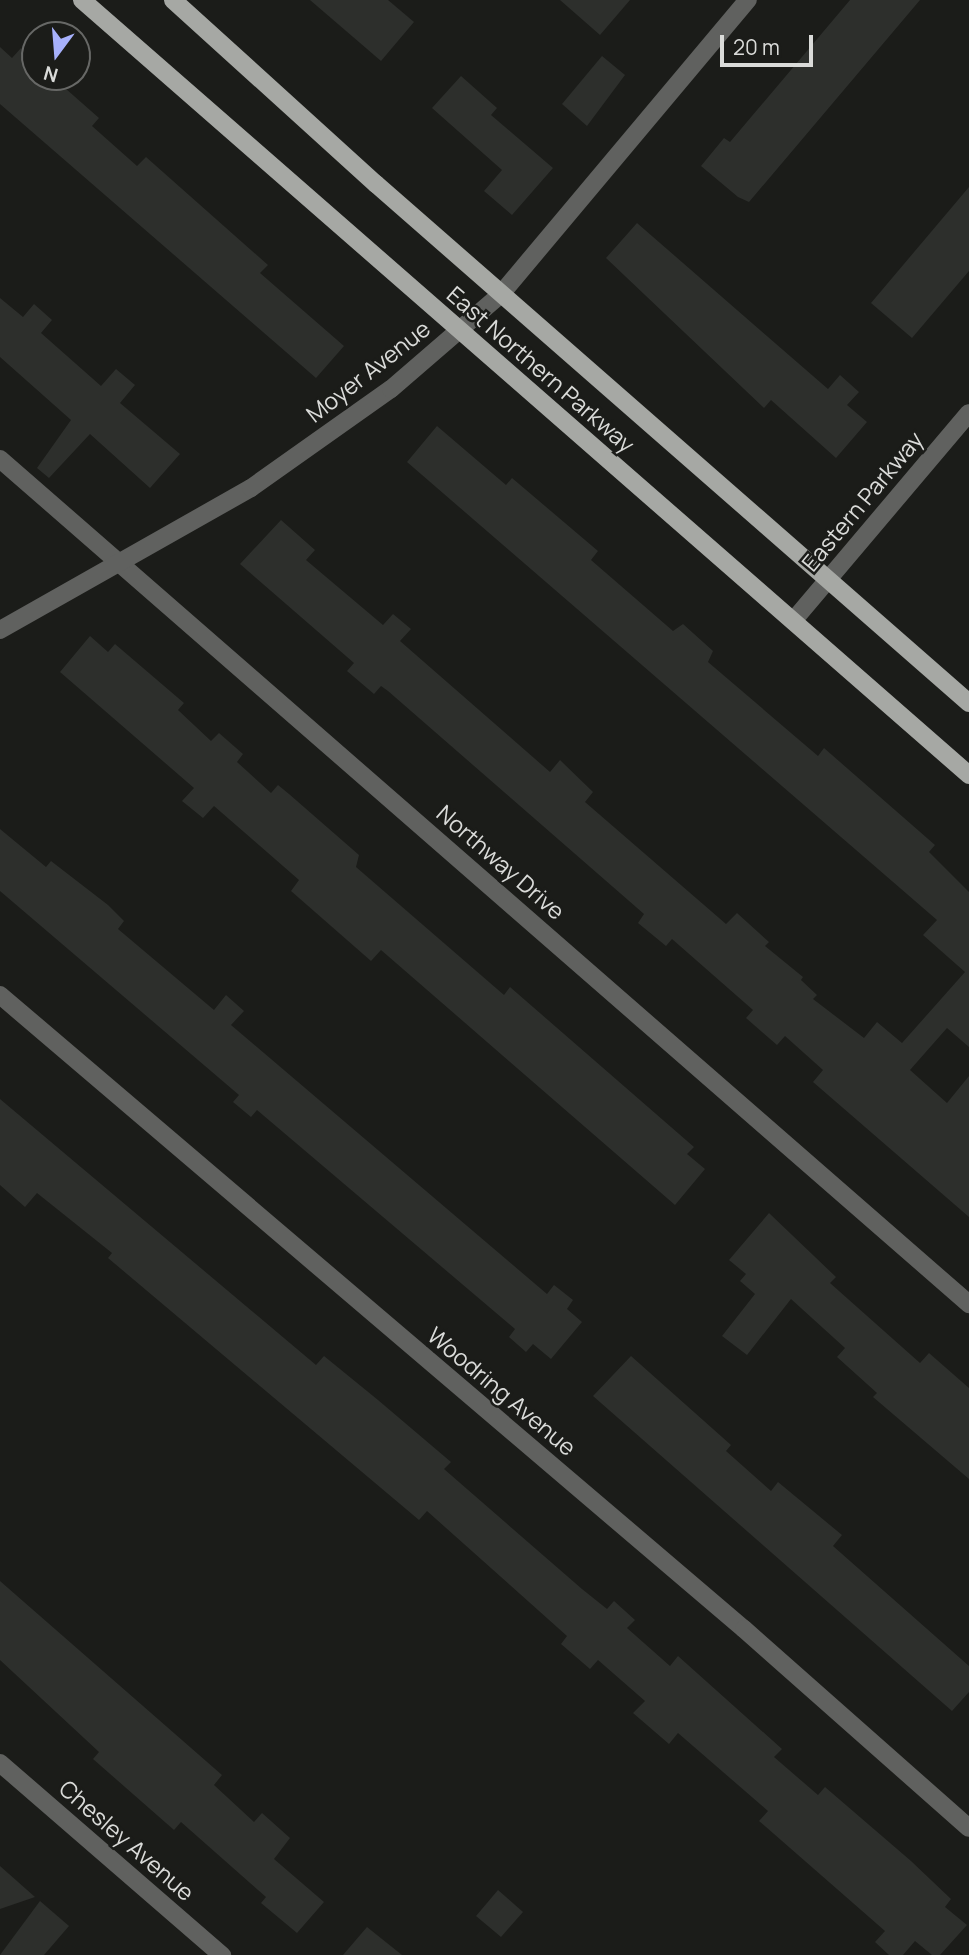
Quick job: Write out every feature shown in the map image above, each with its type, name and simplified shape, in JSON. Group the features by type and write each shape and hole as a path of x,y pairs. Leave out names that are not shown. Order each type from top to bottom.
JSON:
{"main road":[{"name":"East Northern Parkway","path":"173,0 501,293 969,703"},
{"name":"East Northern Parkway","path":"87,1 969,775"}],"street":[{"name":"Moyer Avenue","path":"0,630 280,468 391,389 501,293 748,0"},
{"name":"Eastern Parkway","path":"793,621 969,413"},
{"name":"Northway Drive","path":"0,459 969,1304"},
{"name":"Woodring Avenue","path":"0,995 744,1629 969,1828"},
{"name":"Chesley Avenue","path":"0,1763 222,1955"}],"building":[{"path":"310,0 388,0 414,22 381,61"},
{"path":"560,0 630,0 600,35"},
{"path":"850,0 920,0 749,202 738,197 701,166 724,138 730,142"},
{"path":"0,47 12,58 21,48 21,91 68,91 99,118 92,126 137,166 146,157 268,265 260,273 344,346 316,378 0,104"},
{"path":"602,56 625,75 587,126 562,104"},
{"path":"461,76 497,108 491,115 553,168 512,215 484,191 502,170 432,108"},
{"path":"969,187 969,271 912,338 871,303"},
{"path":"637,223 828,389 840,375 859,392 847,405 867,422 836,458 771,400 764,408 606,258"},
{"path":"0,298 23,317 34,304 52,320 41,333 101,386 116,369 135,385 120,403 180,454 150,488 90,434 49,478 37,468 71,420 0,357"},
{"path":"437,426 506,485 512,478 598,551 591,560 673,631 683,624 713,651 708,662 818,756 824,748 935,845 929,852 969,892 969,1047 947,1028 910,1070 947,1103 969,1076 969,1217 813,1082 823,1070 785,1036 777,1045 746,1018 753,1010 672,939 666,946 638,923 644,914 388,691 381,686 374,694 347,671 354,663 240,564 281,520 315,550 306,560 383,625 393,614 411,629 400,641 550,772 560,760 593,792 585,802 726,924 737,913 769,942 765,946 803,977 801,980 817,995 813,999 864,1038 877,1022 902,1043 965,972 923,935 937,920 407,462"},
{"path":"90,636 108,652 115,644 184,703 178,710 211,741 219,733 243,754 237,762 271,793 278,785 359,855 356,867 504,995 510,987 694,1147 687,1154 705,1169 675,1205 381,950 371,961 291,891 299,880 214,806 203,818 182,801 194,788 60,672"},
{"path":"0,829 46,867 51,861 108,905 124,921 118,929 214,1010 226,995 244,1011 231,1025 547,1294 554,1285 573,1300 567,1309 582,1322 551,1359 533,1344 526,1352 509,1337 515,1329 257,1110 251,1117 233,1102 239,1095 0,891"},
{"path":"0,1099 316,1365 324,1356 378,1400 451,1462 444,1469 582,1589 607,1609 614,1601 635,1620 627,1628 670,1666 678,1656 782,1749 774,1757 818,1795 825,1787 911,1861 951,1899 945,1907 967,1925 940,1955 932,1955 915,1941 903,1955 889,1955 875,1942 885,1931 759,1821 768,1811 678,1733 669,1744 633,1713 645,1701 598,1660 590,1669 561,1644 567,1636 427,1511 419,1520 108,1258 112,1253 37,1193 25,1207 0,1185"},
{"path":"769,1213 836,1277 830,1283 920,1363 929,1353 969,1388 969,1479 873,1397 877,1393 837,1357 845,1348 791,1299 747,1355 722,1336 755,1294 740,1281 746,1274 729,1260"},
{"path":"631,1356 731,1445 726,1451 771,1491 778,1482 842,1535 833,1546 969,1666 969,1692 952,1711 593,1396"},
{"path":"0,1581 222,1775 214,1785 254,1822 262,1813 290,1838 274,1859 324,1902 297,1933 261,1903 266,1897 181,1822 174,1830 93,1759 99,1752 0,1660"},
{"path":"0,1866 35,1897 0,1909"},
{"path":"498,1890 523,1912 501,1937 476,1916"},
{"path":"40,1901 69,1926 44,1955 0,1955"},
{"path":"367,1927 402,1955 343,1955"}]}
